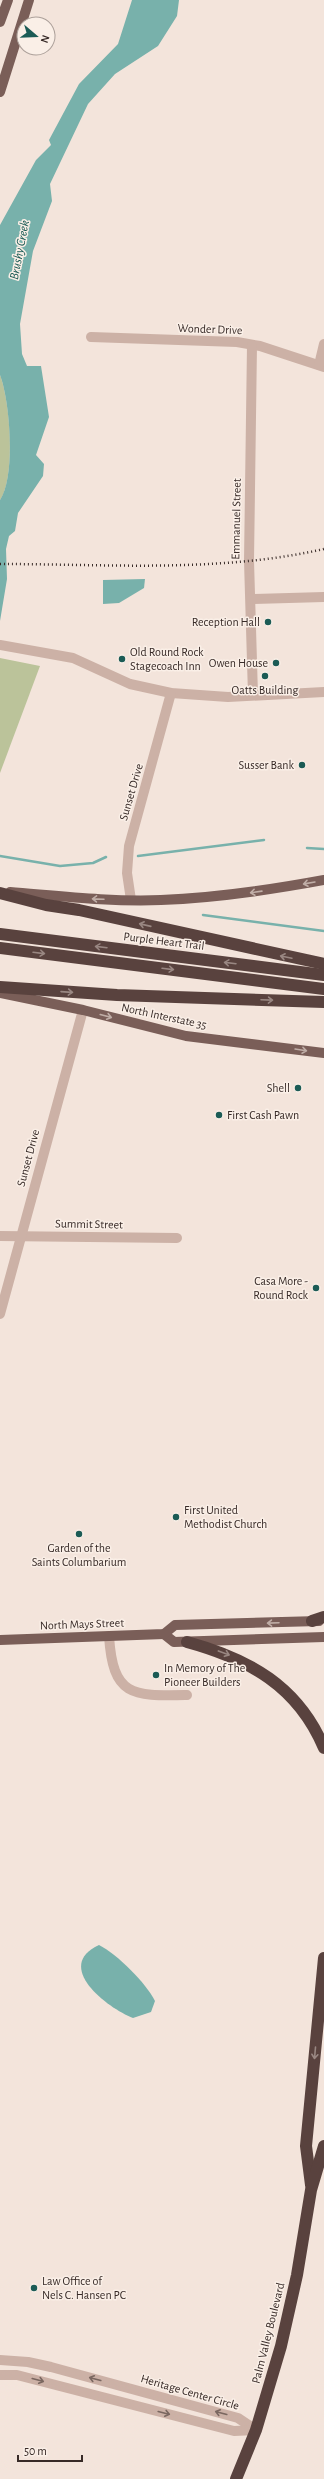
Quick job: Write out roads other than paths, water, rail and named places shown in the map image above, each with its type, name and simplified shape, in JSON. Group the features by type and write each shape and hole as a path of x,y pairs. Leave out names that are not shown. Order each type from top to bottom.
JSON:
{"highway":[{"path":"0,892 46,905 79,910 324,964"},
{"name":"Purple Heart Trail","path":"0,934 324,975"},
{"path":"0,948 324,989"},
{"path":"0,987 117,995 324,1002"},
{"path":"318,1621 324,1617"},
{"path":"187,1642 240,1660 276,1683 306,1716 324,1748"},
{"name":"Palm Valley Boulevard","path":"311,2190 306,2146 324,1958"},
{"name":"Palm Valley Boulevard","path":"236,2479 256,2430 281,2346 291,2302 311,2190 324,2146"}],"main road":[{"path":"0,22 8,0"},
{"path":"0,92 29,0"},
{"path":"0,892 131,900 233,895 324,880"},
{"name":"North Interstate 35","path":"0,993 83,1010 186,1036 324,1053"},
{"name":"North Mays Street","path":"0,1640 164,1634 175,1625 318,1621"},
{"name":"North Mays Street","path":"164,1634 174,1642 324,1637"}],"street":[{"name":"Wonder Drive","path":"91,337 252,344 321,366"},
{"name":"Emmanuel Street","path":"252,344 249,561 253,695"},
{"path":"321,366 324,344"},
{"path":"250,599 324,597"},
{"path":"0,645 73,658 130,684 171,693 206,696 324,692"},
{"name":"Sunset Drive","path":"131,900 127,873 129,846 171,693"},
{"name":"Sunset Drive","path":"0,1314 83,1010"},
{"name":"Summit Street","path":"0,1236 177,1238"},
{"path":"109,1636 112,1667 115,1674 126,1688 152,1696 187,1695"},
{"name":"Heritage Center Circle","path":"0,2360 28,2362 51,2367 238,2418 256,2430"},
{"name":"Heritage Center Circle","path":"0,2375 17,2374 234,2431 256,2430"}],"water":[{"name":"Brushy Creek","path":"132,0 179,0 177,16 158,46 115,74 88,104 50,184 52,201 33,251 20,324 22,354 27,366 41,366 49,417 36,455 44,464 43,476 18,513 15,531 9,536 6,549 7,579 0,621 0,500 5,489 8,474 10,438 4,387 0,375 0,225 36,160 51,145 49,140 79,84 118,44"},
{"path":"145,579 144,588 119,603 103,604 103,580"},
{"path":"99,1945 122,1962 145,1986 155,2001 151,2012 133,2018 110,2005 89,1986 83,1975 81,1964 86,1954"}],"waterway":[{"path":"138,856 264,840"},
{"path":"307,848 324,849"},
{"path":"0,856 60,866 93,863 106,857"},
{"path":"203,915 324,931"}],"railway":[{"path":"0,564 162,566 284,557 324,549"}],"place":[{"name":"Reception Hall","path":"268,622"},
{"name":"Old Round Rock Stagecoach Inn","path":"122,659"},
{"name":"Owen House","path":"276,663"},
{"name":"Oatts Building","path":"265,676"},
{"name":"Susser Bank","path":"302,765"},
{"name":"Shell","path":"298,1088"},
{"name":"First Cash Pawn","path":"219,1115"},
{"name":"Casa More - Round Rock","path":"316,1288"},
{"name":"First United Methodist Church","path":"176,1517"},
{"name":"Garden of the Saints Columbarium","path":"79,1534"},
{"name":"In Memory of The Pioneer Builders","path":"156,1675"},
{"name":"Law Office of Nels C. Hansen PC","path":"34,2288"}]}
